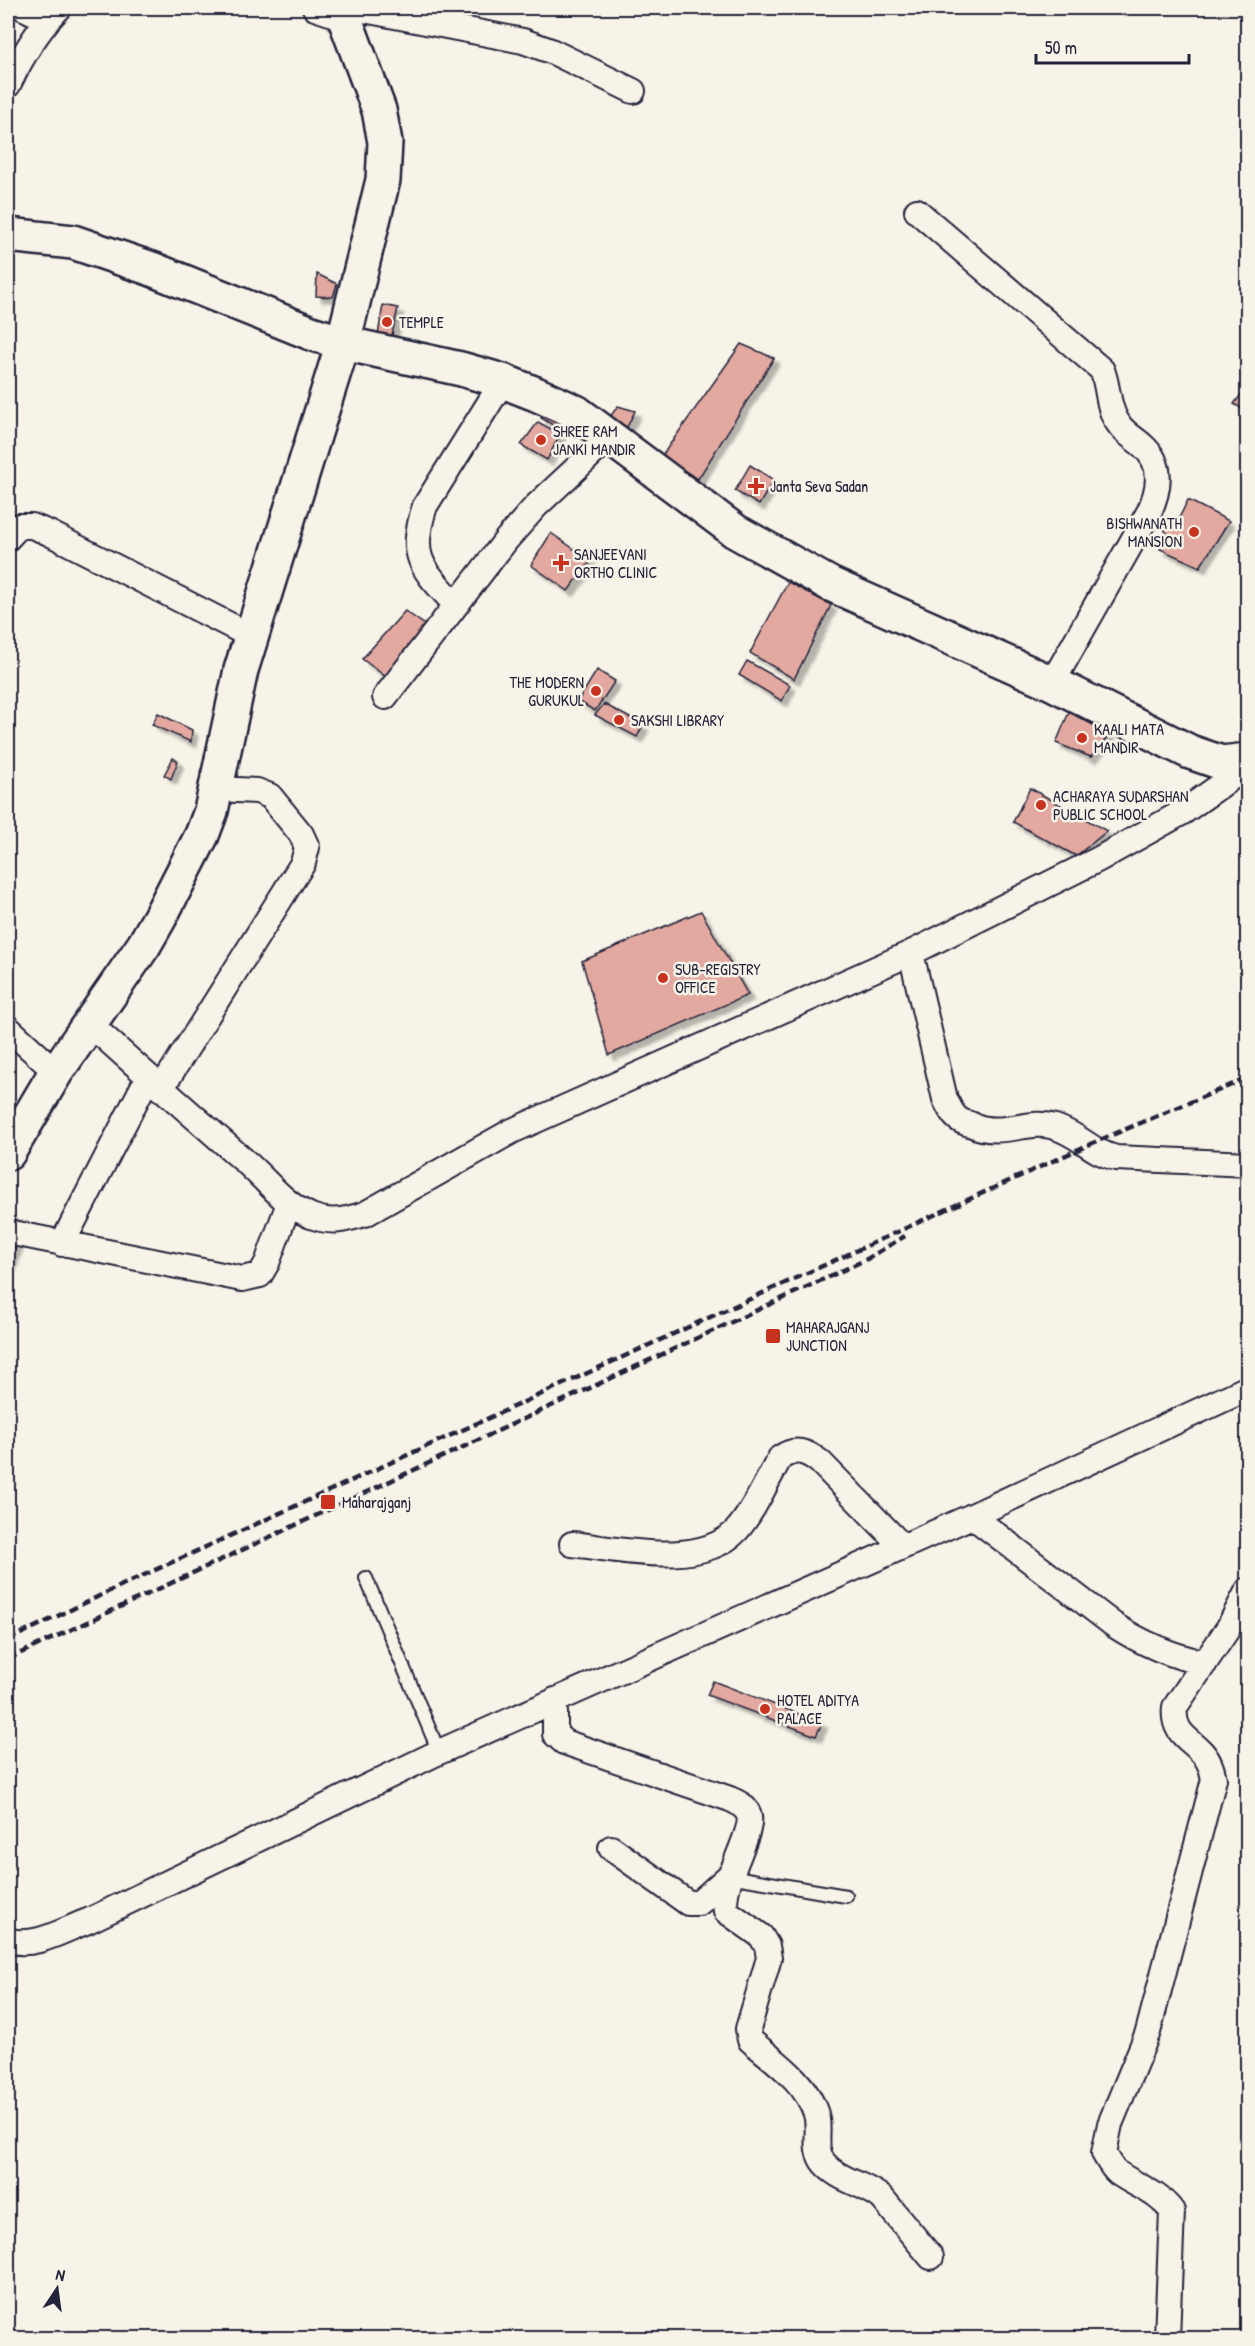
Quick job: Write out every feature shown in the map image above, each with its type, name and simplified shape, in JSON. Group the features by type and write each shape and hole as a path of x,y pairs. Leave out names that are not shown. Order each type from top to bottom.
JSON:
{"street":[{"path":"8,85 53,13 24,8"},
{"path":"339,10 530,43 633,91"},
{"path":"8,1153 56,1072 144,945 202,836 217,789 250,636 343,343 383,180 385,142 379,110 339,10"},
{"path":"917,211 1102,370 1107,382 1113,415 1118,425 1143,445 1156,460 1159,479 1156,496 1149,512 1052,683"},
{"path":"8,235 73,242 152,269 311,333 343,343 503,381 576,412 735,531 830,584 1052,683 1190,752 1222,763 1248,760"},
{"path":"456,605 428,574 417,551 417,529 425,506 503,381"},
{"path":"385,697 507,539 536,506 610,436"},
{"path":"8,538 19,526 32,526 49,532 250,636"},
{"path":"89,1023 289,1203 312,1216 339,1222 365,1214 512,1131 911,952 1144,836 1183,812 1248,766"},
{"path":"63,1245 155,1083 303,863 307,847 301,834 270,796 257,791 217,789"},
{"path":"911,952 945,1099 957,1119 976,1127 1003,1131 1034,1125 1053,1126 1073,1134 1100,1154 1116,1158 1248,1164"},
{"path":"8,1028 56,1072"},
{"path":"8,1232 63,1245 242,1279 260,1275 264,1269 289,1203"},
{"path":"8,1940 18,1943 32,1942 88,1921 439,1752 972,1516 1248,1388"},
{"path":"572,1544 665,1554 690,1552 708,1547 724,1540 737,1530 780,1458 788,1452 799,1450 820,1462 902,1546"},
{"path":"972,1516 1114,1625 1136,1639 1180,1658 1205,1664"},
{"path":"1167,2338 1172,2211 1166,2202 1154,2193 1116,2171 1104,2153 1110,2124 1148,2032 1214,1779 1204,1755 1181,1734 1174,1720 1175,1707 1229,1627 1248,1590"},
{"path":"555,1700 555,1734 564,1742 741,1804 749,1814 749,1825 729,1876 724,1902 726,1911 761,1936 767,1946 769,1958 748,2029 750,2040 787,2072 811,2100 817,2117 817,2152 824,2163 834,2173 862,2185 882,2198 931,2257"},
{"path":"611,1848 688,1903 699,1903 729,1876"}],"lane":[{"path":"366,1578 439,1752"},
{"path":"729,1876 846,1896"}],"building":[{"path":"317,274 337,284 333,297 316,296"},
{"name":"TEMPLE","path":"383,305 398,308 392,335 378,335"},
{"path":"741,344 774,358 698,479 661,457"},
{"path":"1248,385 1248,412 1234,404"},
{"path":"618,406 635,411 624,433 606,422"},
{"path":"543,414 566,423 563,431 541,418"},
{"name":"SHREE RAM JANKI MANDIR","path":"538,422 560,434 547,460 521,445"},
{"path":"750,465 774,480 759,505 735,491"},
{"name":"BISHWANATH MANSION","path":"1188,500 1229,521 1200,567 1160,549 1168,535 1164,529 1171,521 1176,524"},
{"name":"SANJEEVANI ORTHO CLINIC","path":"551,533 591,561 568,591 531,565"},
{"path":"788,582 831,605 794,679 750,653"},
{"path":"405,611 435,632 393,682 362,659"},
{"path":"747,661 790,685 782,701 739,675"},
{"name":"THE MODERN GURUKUL","path":"597,670 615,681 595,711 578,701"},
{"name":"SAKSHI LIBRARY","path":"604,704 643,725 637,737 595,715"},
{"name":"KAALI MATA MANDIR","path":"1069,712 1110,734 1091,757 1056,743"},
{"path":"158,713 192,730 191,742 152,725"},
{"path":"173,758 178,761 171,779 164,775"},
{"name":"ACHARAYA SUDARSHAN PUBLIC SCHOOL","path":"1030,788 1107,831 1076,856 1013,822"},
{"name":"SUB-REGISTRY OFFICE","path":"701,911 748,995 609,1055 582,961"},
{"path":"18,1240 8,1272 8,1244"},
{"name":"HOTEL ADITYA PALACE","path":"713,1681 822,1723 816,1736 707,1695"}],"railway":[{"path":"8,1640 120,1586 1088,1145 1248,1078"},
{"path":"8,1659 867,1259 905,1236"}],"place":[{"name":"TEMPLE","path":"387,322"},
{"name":"SHREE RAM JANKI MANDIR","path":"541,440"},
{"name":"Janta Seva Sadan","path":"756,486"},
{"name":"BISHWANATH MANSION","path":"1194,532"},
{"name":"SANJEEVANI ORTHO CLINIC","path":"561,563"},
{"name":"THE MODERN GURUKUL","path":"596,691"},
{"name":"SAKSHI LIBRARY","path":"619,720"},
{"name":"KAALI MATA MANDIR","path":"1082,738"},
{"name":"ACHARAYA SUDARSHAN PUBLIC SCHOOL","path":"1041,805"},
{"name":"SUB-REGISTRY OFFICE","path":"663,978"},
{"name":"MAHARAJGANJ JUNCTION","path":"773,1336"},
{"name":"Maharajganj","path":"328,1502"},
{"name":"HOTEL ADITYA PALACE","path":"765,1709"}]}
